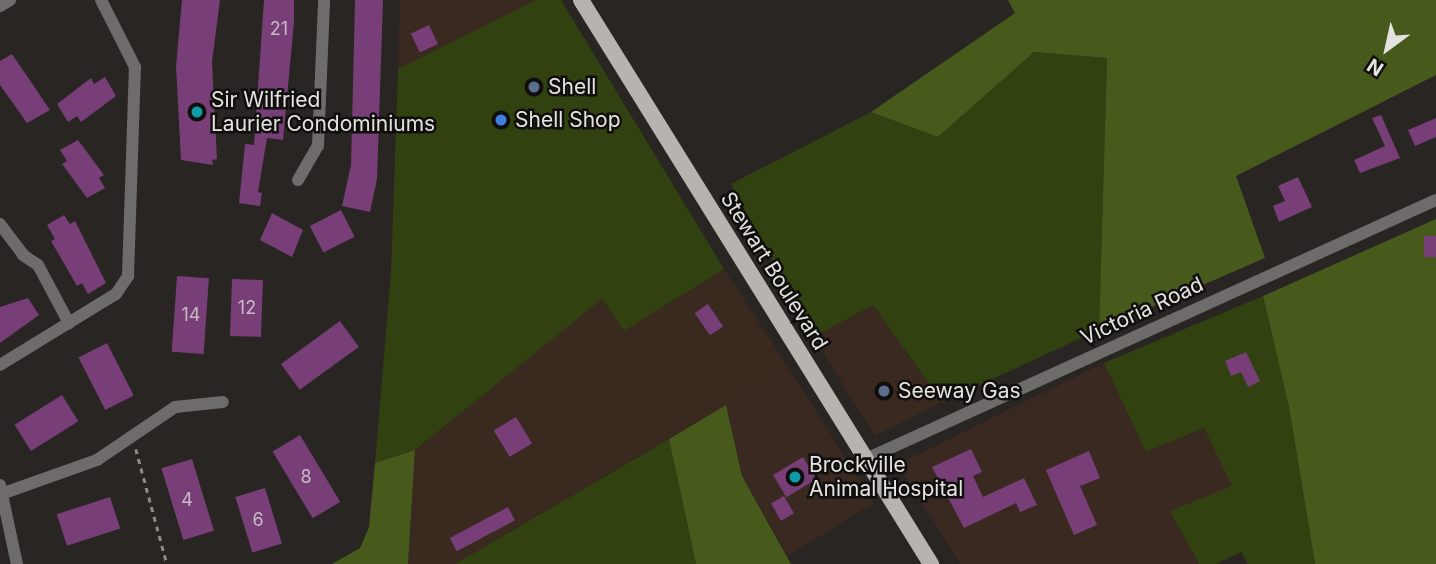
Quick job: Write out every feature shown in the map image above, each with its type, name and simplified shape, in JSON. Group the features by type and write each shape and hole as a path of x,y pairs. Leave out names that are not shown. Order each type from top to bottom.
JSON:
{"main road":[{"name":"Stewart Boulevard","path":"581,0 931,564"}],"street":[{"path":"0,6 10,0"},
{"path":"0,365 116,294 128,276 135,66 102,0"},
{"path":"298,180 318,146 324,0"},
{"name":"Victoria Road","path":"866,459 1436,200"},
{"path":"0,223 23,255 38,265 69,323"},
{"path":"17,564 2,489 97,460 175,407 223,402"}],"path":[{"path":"132,435 167,564"}],"shaded area":[{"path":"400,0 536,0 398,69"},
{"path":"724,269 789,368 455,564 408,564 415,450 602,299 624,331"},
{"path":"873,305 942,402 875,436 813,337"},
{"path":"1104,363 1146,452 1204,428 1233,486 1170,511 1199,564 960,564 898,464"},
{"path":"789,368 874,503 788,556 742,476 726,405"}],"green space":[{"path":"536,0 561,0 724,269 624,331 602,299 415,450 375,463 391,272 398,69"},
{"path":"1008,0 1436,0 1436,75 1236,176 1265,258 1099,330 1107,58 1034,52 938,137 871,112 1015,13"},
{"path":"1034,52 1107,58 1099,330 942,402 873,305 813,337 731,184 871,112 938,137"},
{"path":"1436,219 1436,564 1315,564 1289,407 1263,296"},
{"path":"1263,296 1289,407 1315,564 1248,564 1241,552 1216,564 1199,564 1170,511 1232,486 1204,428 1146,452 1104,363"},
{"path":"726,405 742,476 791,564 696,564 669,439"},
{"path":"669,439 696,564 455,564"},
{"path":"415,450 408,564 332,564 360,548 369,527 375,463"}],"building":[{"name":"Sir Wilfried Laurier Condominiums","path":"182,0 220,0 212,62 217,159 212,160 213,165 181,160 176,66"},
{"path":"264,0 294,0 294,22 283,140 267,138 258,192 262,193 260,206 239,203 245,144 254,145"},
{"path":"355,0 383,0 377,179 370,212 342,206 351,165"},
{"path":"429,25 438,44 420,52 411,33"},
{"path":"12,54 50,110 27,123 0,85 0,61"},
{"path":"105,77 116,96 81,122 77,116 68,122 57,104 91,78 94,84"},
{"path":"1381,115 1400,158 1360,173 1354,160 1385,146 1372,118"},
{"path":"1436,118 1436,137 1415,146 1408,130"},
{"path":"78,140 104,175 99,178 105,188 87,198 62,164 67,161 60,150"},
{"path":"1298,177 1312,207 1279,222 1273,206 1285,201 1278,186"},
{"path":"341,210 355,237 323,253 310,226"},
{"path":"272,213 303,230 292,257 260,240"},
{"path":"64,215 70,224 75,221 106,283 88,294 82,283 77,286 51,241 55,239 47,225"},
{"path":"1424,236 1436,236 1436,257 1424,257"},
{"path":"177,276 209,278 204,354 172,352"},
{"path":"232,279 263,280 261,337 230,336"},
{"path":"28,298 39,315 0,343 0,307"},
{"path":"708,304 723,326 710,335 695,313"},
{"path":"340,321 359,347 300,390 281,364"},
{"path":"107,343 134,396 105,410 78,358"},
{"path":"1246,352 1260,381 1248,387 1241,372 1231,376 1225,361"},
{"path":"62,395 78,421 31,451 15,425"},
{"path":"516,417 532,444 510,457 494,430"},
{"path":"300,435 340,502 313,518 273,451"},
{"path":"971,449 982,472 973,476 983,497 1024,478 1037,505 1020,512 1016,503 964,528 932,467"},
{"path":"1089,451 1100,478 1080,486 1097,525 1074,535 1046,470"},
{"name":"Brockville Animal Hospital","path":"803,457 816,479 786,497 773,475"},
{"path":"192,459 214,531 183,540 161,468"},
{"path":"265,488 282,543 252,553 235,497"},
{"path":"784,496 794,513 781,521 771,503"},
{"path":"110,497 120,528 67,546 57,514"},
{"path":"508,507 515,520 457,551 450,538"}],"place":[{"name":"Shell","path":"534,87"},
{"name":"Sir Wilfried Laurier Condominiums","path":"197,112"},
{"name":"Shell Shop","path":"501,120"},
{"name":"Seeway Gas","path":"884,391"},
{"name":"Brockville Animal Hospital","path":"795,477"}]}
